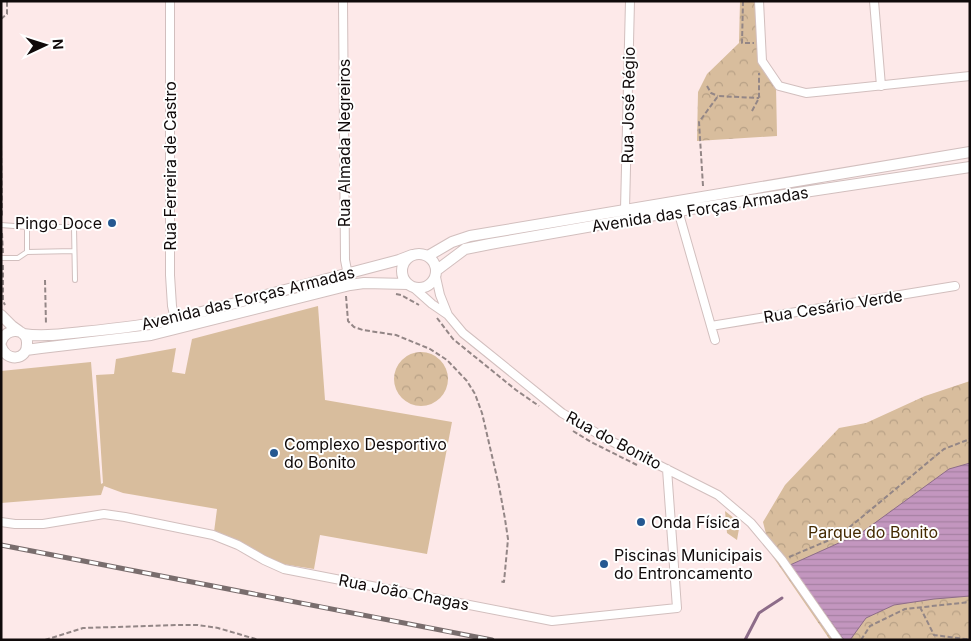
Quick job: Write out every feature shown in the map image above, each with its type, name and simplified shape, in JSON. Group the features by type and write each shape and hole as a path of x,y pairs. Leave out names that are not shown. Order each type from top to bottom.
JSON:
{"street":[{"name":"Rua Ferreira de Castro","path":"170,1 170,275 172,306 176,324"},
{"name":"Rua Almada Negreiros","path":"343,1 345,260 348,289"},
{"name":"Rua José Régio","path":"625,209 630,1"},
{"path":"759,1 762,61 780,86 806,92 970,76"},
{"path":"874,1 881,86"},
{"name":"Avenida das Forças Armadas","path":"428,256 452,242 470,236 625,209 677,206 704,196 970,152"},
{"name":"Avenida das Forças Armadas","path":"436,273 465,249 677,206 970,167"},
{"path":"677,206 715,340"},
{"path":"423,254 432,260 436,273 429,286 424,288 411,286 404,280 402,269 407,258 412,255 423,254"},
{"name":"Avenida das Forças Armadas","path":"1,346 4,355 11,357 20,356 26,350 151,336 176,324 412,255"},
{"name":"Rua do Bonito","path":"436,273 440,295 448,315"},
{"name":"Avenida das Forças Armadas","path":"2,337 12,331 39,336 150,324 176,324 348,289 364,283 411,286"},
{"name":"Rua do Bonito","path":"411,286 448,315 463,332 562,413 718,496 751,523 782,560 838,640"},
{"name":"Rua Cesário Verde","path":"711,326 955,286"},
{"path":"1,315 22,333 28,342 26,350"},
{"name":"Rua João Chagas","path":"1,522 43,524 104,514 125,517 213,535 238,545 284,569 552,621 677,608 667,469"}],"lane":[{"path":"1,225 74,227 74,280"},
{"path":"27,227 27,252"},
{"path":"1,258 18,258 27,252 74,251"}],"path":[{"path":"1,19 7,14 7,1"},
{"path":"742,1 742,43 761,43"},
{"path":"752,111 759,98 759,69 762,61"},
{"path":"707,86 711,94 718,96 759,98"},
{"path":"704,196 699,122 718,96"},
{"path":"45,280 46,330"},
{"path":"348,289 348,321 354,327 396,335 430,349 447,360 467,381 475,394 482,413 499,486 508,539 504,582 499,581"},
{"path":"394,294 401,295 425,309"},
{"path":"437,318 453,339 543,410"},
{"path":"570,429 591,442 639,466"},
{"path":"782,560 839,536 944,449 970,439"},
{"path":"861,640 870,626 905,609 970,602"},
{"path":"920,607 934,635 970,639"},
{"path":"45,640 83,628 170,625 198,625 218,628 259,640"}],"green space":[{"path":"740,1 755,1 759,58 776,86 777,136 697,141 698,92 707,74 739,43"},
{"name":"Complexo Desportivo do Bonito","path":"318,306 325,400 452,422 427,554 320,535 314,569 276,563 214,532 217,509 123,493 104,486 101,495 1,503 1,371 91,362 101,484 103,483 96,375 114,374 116,359 176,348 172,372 185,374 192,339"},
{"path":"416,352 426,352 436,356 444,364 448,379 444,394 436,402 426,406 416,406 406,402 398,394 394,384 394,374 398,364 406,356"},
{"name":"Parque do Bonito","path":"970,381 970,640 830,640 771,554 763,522 785,485 839,428 866,423 925,396"},
{"path":"725,511 740,523 737,540 727,533"}],"shaded area":[{"path":"970,463 970,596 894,605 866,618 850,640 844,640 790,565 861,533 949,469"}],"waterway":[{"path":"745,640 759,613 782,598"}],"railway":[{"path":"1,545 492,640"}],"place":[{"name":"Pingo Doce","path":"112,223"},
{"name":"Complexo Desportivo do Bonito","path":"274,453"},
{"name":"Onda Física","path":"641,522"},
{"name":"Piscinas Municipais do Entroncamento","path":"604,564"}]}
